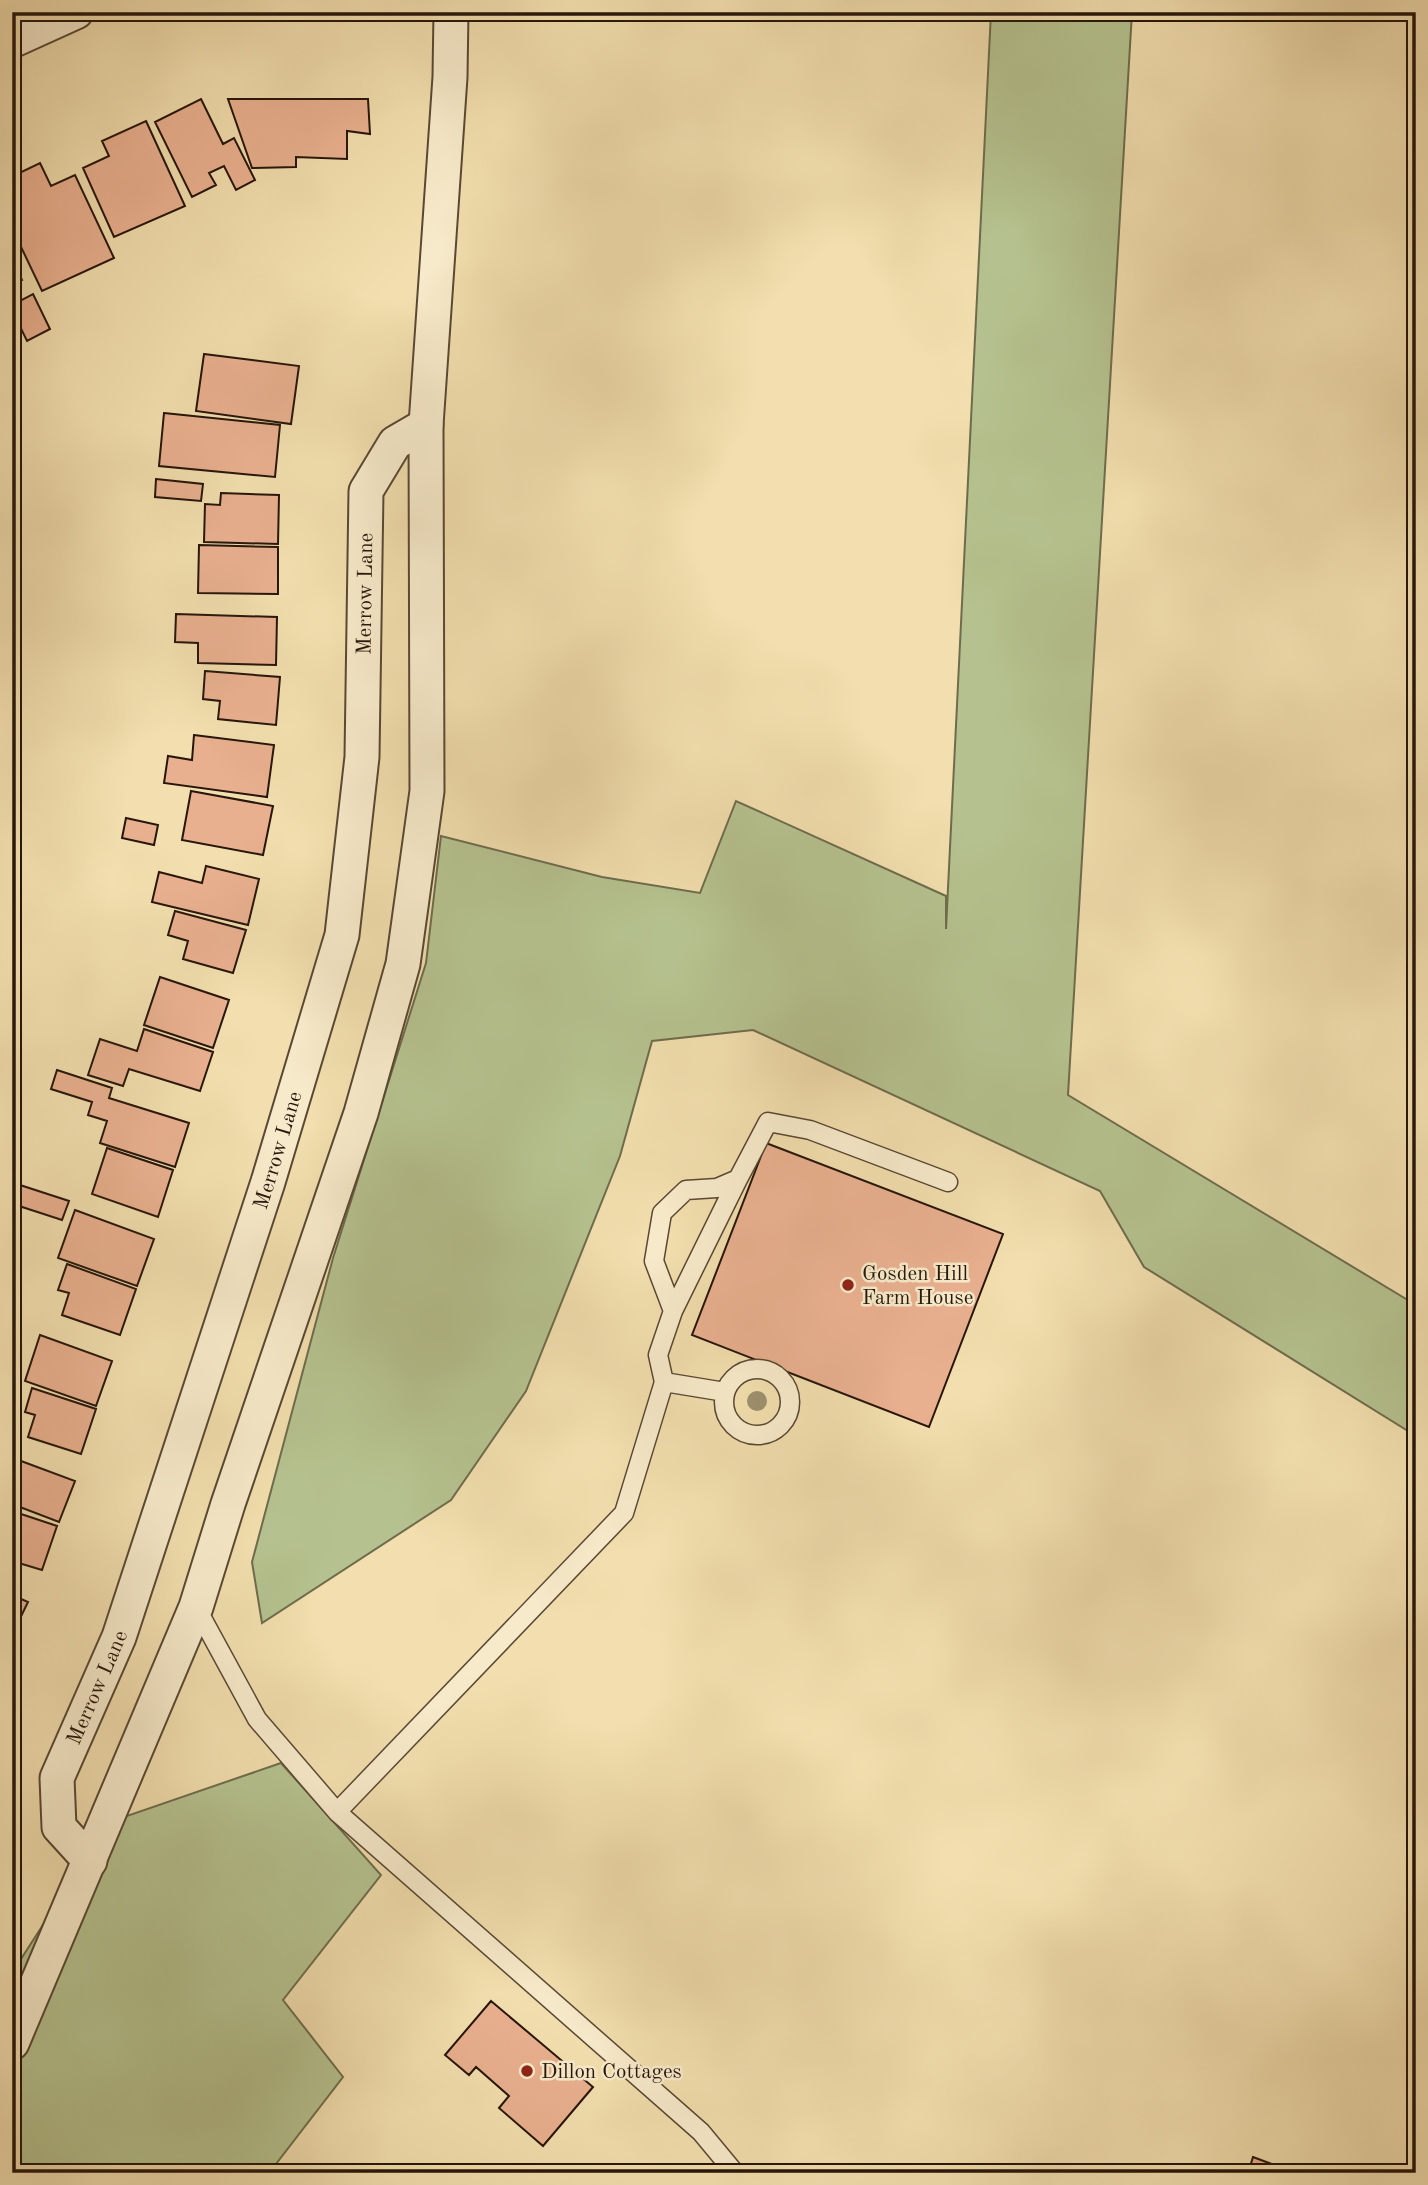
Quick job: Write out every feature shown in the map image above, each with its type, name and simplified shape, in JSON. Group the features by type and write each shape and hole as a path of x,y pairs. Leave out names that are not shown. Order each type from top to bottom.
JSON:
{"street":[{"path":"12,41 76,12"},
{"path":"12,2043 196,1607 228,1504 361,1113 403,964 427,790 426,425 450,77 451,12"},
{"name":"Merrow Lane","path":"90,1861 59,1827 57,1779 124,1624 268,1182 342,935 362,757 366,491 395,443 426,425"}],"lane":[{"path":"337,1812 624,1513 664,1382 658,1355 673,1311 768,1122 810,1130 948,1182"},
{"path":"673,1311 654,1261 662,1213 686,1190 717,1188 738,1179"},
{"path":"664,1382 725,1392"},
{"path":"196,1607 257,1719 337,1812 701,2132 735,2173"}],"green space":[{"path":"991,12 1132,12 1068,1095 1416,1305 1416,1436 1144,1267 1100,1191 753,1030 652,1041 620,1156 526,1391 451,1500 262,1623 252,1562 333,1258 426,963 441,836 602,877 700,893 736,801 946,896 946,929"},
{"path":"281,1763 381,1875 283,2000 343,2077 269,2173 12,2173 12,1973 57,1903 118,1819"}],"building":[{"path":"201,99 223,144 234,138 255,180 236,190 224,166 209,173 216,185 192,197 155,122"},
{"path":"228,99 368,99 370,134 347,131 347,159 296,157 296,167 252,168"},
{"path":"146,121 185,206 114,237 83,168 109,156 102,141"},
{"path":"40,163 51,186 75,175 114,258 42,291 12,228 12,194 20,191 13,176"},
{"path":"12,260 22,280 12,285"},
{"path":"33,294 50,329 27,341 12,305"},
{"path":"204,354 299,366 291,424 196,411"},
{"path":"164,413 280,425 275,477 159,466"},
{"path":"156,479 203,484 201,501 155,497"},
{"path":"221,493 279,495 278,544 204,542 205,504 220,505"},
{"path":"199,545 278,547 278,594 198,593"},
{"path":"176,614 277,617 276,665 198,663 198,643 175,642"},
{"path":"205,671 280,677 276,725 218,719 220,701 203,699"},
{"path":"194,735 274,745 267,797 164,783 168,756 192,760"},
{"path":"191,791 273,806 263,855 182,840"},
{"path":"126,818 158,825 154,845 122,838"},
{"path":"206,866 259,879 248,925 152,902 159,872 202,883"},
{"path":"175,911 246,930 233,973 183,959 188,941 168,935"},
{"path":"160,977 229,1000 213,1048 144,1025"},
{"path":"144,1029 213,1052 200,1091 129,1069 123,1086 88,1075 100,1039 137,1051"},
{"path":"57,1070 112,1088 109,1098 189,1123 175,1167 100,1143 107,1121 88,1115 92,1102 51,1089"},
{"name":"Gosden Hill Farm House","path":"766,1143 1003,1234 929,1427 692,1335"},
{"path":"107,1148 173,1170 158,1217 92,1194"},
{"path":"20,1185 69,1201 62,1220 13,1204"},
{"path":"75,1210 154,1239 137,1286 58,1258"},
{"path":"67,1264 136,1289 120,1335 62,1315 69,1293 58,1290"},
{"path":"40,1335 112,1361 96,1406 25,1381"},
{"path":"32,1388 96,1409 81,1454 28,1437 35,1415 25,1412"},
{"path":"21,1461 75,1481 59,1522 12,1504 12,1478"},
{"path":"12,1511 57,1526 42,1570 12,1561"},
{"path":"12,1595 28,1602 12,1635"},
{"name":"Dillon Cottages","path":"491,2001 593,2087 543,2146 499,2108 509,2096 476,2067 469,2075 445,2055"},
{"path":"1253,2157 1296,2173 1248,2173"}],"place":[{"name":"Gosden Hill Farm House","path":"848,1285"},
{"name":"Dillon Cottages","path":"527,2071"}]}
